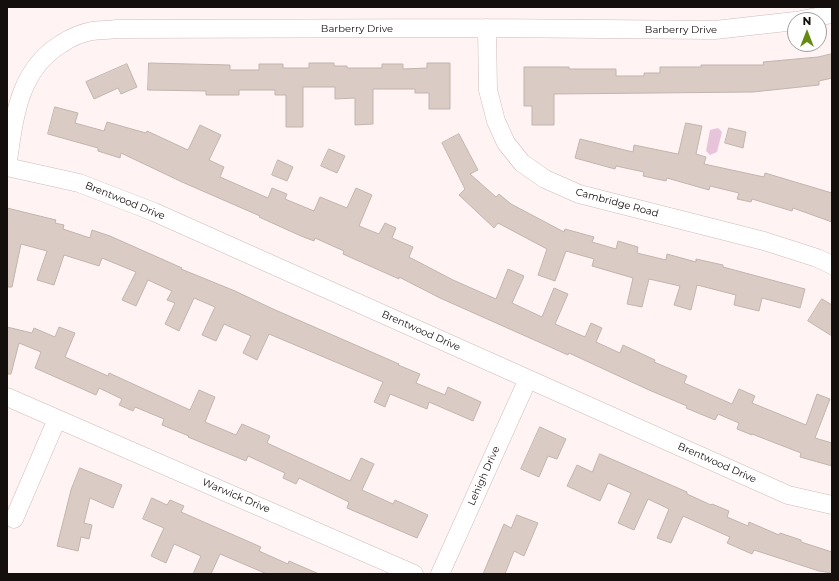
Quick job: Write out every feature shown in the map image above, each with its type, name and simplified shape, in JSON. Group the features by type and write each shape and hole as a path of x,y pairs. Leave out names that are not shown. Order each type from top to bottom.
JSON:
{"street":[{"name":"Barberry Drive","path":"7,167 20,97 36,65 56,47 72,38 92,31 117,29 487,28 715,30 787,22"},
{"name":"Cambridge Road","path":"487,28 488,90 496,121 506,142 522,164 545,179 579,194 764,241 817,258 832,265"},
{"name":"Brentwood Drive","path":"7,167 79,183 154,212 788,495 832,505"},
{"name":"Lehigh Drive","path":"440,574 528,379"},
{"name":"Warwick Drive","path":"7,397 414,574"},
{"path":"14,519 57,419"}],"shaded area":[{"path":"718,128 722,132 717,152 710,155 706,151 710,130"}],"building":[{"path":"832,54 832,78 819,81 819,85 753,92 554,94 554,125 532,125 532,106 524,106 524,67 616,69 616,76 644,76 644,73 660,73 660,67 701,67 701,65 764,65 763,62 818,57"},
{"path":"149,63 230,65 230,70 259,70 259,64 283,64 283,68 309,68 309,63 334,63 334,66 347,66 347,68 382,68 382,64 403,64 403,69 427,68 427,63 450,63 450,109 429,109 429,93 415,93 415,89 373,89 373,124 355,125 355,98 335,99 335,87 303,87 303,127 286,127 286,95 275,95 275,90 239,90 239,95 206,95 206,91 148,90"},
{"path":"127,64 137,87 121,94 118,88 94,99 86,82"},
{"path":"55,107 78,113 75,123 104,131 107,122 146,133 147,131 188,150 200,125 221,135 209,160 224,167 220,177 268,198 272,188 287,194 285,199 314,211 320,197 347,208 356,188 372,195 359,226 379,234 385,223 396,228 392,238 413,247 409,257 453,280 496,299 508,269 524,276 512,303 542,317 554,288 568,294 555,324 585,337 591,323 602,328 596,342 620,353 623,345 655,360 654,362 687,376 684,383 732,404 739,389 755,396 752,403 806,425 817,394 830,399 815,438 832,443 832,466 800,457 801,453 737,429 739,423 718,414 715,420 686,408 687,406 569,353 568,355 440,298 399,277 399,279 343,254 344,251 315,238 314,241 301,236 121,153 120,158 98,151 98,148 48,134"},
{"path":"686,123 702,126 696,154 706,157 704,164 764,177 765,173 832,193 832,222 793,208 792,211 752,199 751,202 737,199 739,193 710,186 709,190 667,178 666,181 643,176 644,172 616,166 615,169 575,158 580,139 633,152 634,145 678,154"},
{"path":"729,128 746,132 743,148 725,143"},
{"path":"459,134 478,170 470,174 496,197 499,194 511,204 564,232 565,229 594,237 592,242 616,249 618,241 638,247 637,253 666,260 667,254 696,262 696,259 723,265 723,267 805,289 800,308 762,298 759,311 734,305 736,295 697,285 691,310 674,305 680,286 649,279 642,307 627,304 633,278 592,266 594,259 566,251 555,281 538,275 547,249 498,223 494,228 459,195 465,189 442,143"},
{"path":"329,149 345,156 337,173 321,166"},
{"path":"278,160 293,167 287,181 272,175"},
{"path":"7,208 56,220 55,223 64,225 63,229 90,238 92,230 110,236 182,268 181,269 235,291 399,364 398,365 420,374 416,383 445,395 448,387 481,402 473,421 429,402 427,409 390,394 385,407 374,402 383,382 269,334 257,360 243,353 251,336 224,324 216,341 202,335 215,307 194,298 179,331 165,324 175,303 167,300 172,291 148,280 136,306 122,300 136,272 102,258 99,266 64,255 54,285 37,280 47,251 21,244 12,287 7,287"},
{"path":"822,299 832,305 832,336 808,321"},
{"path":"7,327 32,333 34,328 55,337 59,327 75,333 65,357 108,376 109,373 190,410 199,390 215,397 205,422 236,435 242,424 270,436 267,443 350,481 361,458 374,464 362,490 393,504 395,500 428,515 417,538 347,508 349,502 299,478 296,484 283,478 285,473 248,456 246,461 162,425 164,419 135,407 133,411 119,405 122,399 99,388 96,395 35,368 41,352 19,343 11,374 7,374"},
{"path":"540,427 566,439 557,459 548,456 539,477 521,469"},
{"path":"600,454 687,492 687,494 711,505 712,504 729,511 727,517 748,526 749,522 779,535 780,533 801,540 801,542 832,552 832,573 819,571 754,550 752,554 727,543 730,537 683,516 671,543 657,538 669,509 648,499 634,530 618,523 631,493 608,483 600,501 567,486 577,465 592,472"},
{"path":"80,468 122,485 113,508 90,498 84,523 92,525 89,539 81,537 78,551 57,546 71,490"},
{"path":"152,498 167,505 170,500 184,506 181,512 261,547 259,551 288,564 289,561 319,574 267,574 220,554 211,574 193,574 201,556 174,544 166,563 151,556 164,528 143,519"},
{"path":"517,515 538,523 524,556 514,551 505,574 483,574 504,524 511,528"}]}
